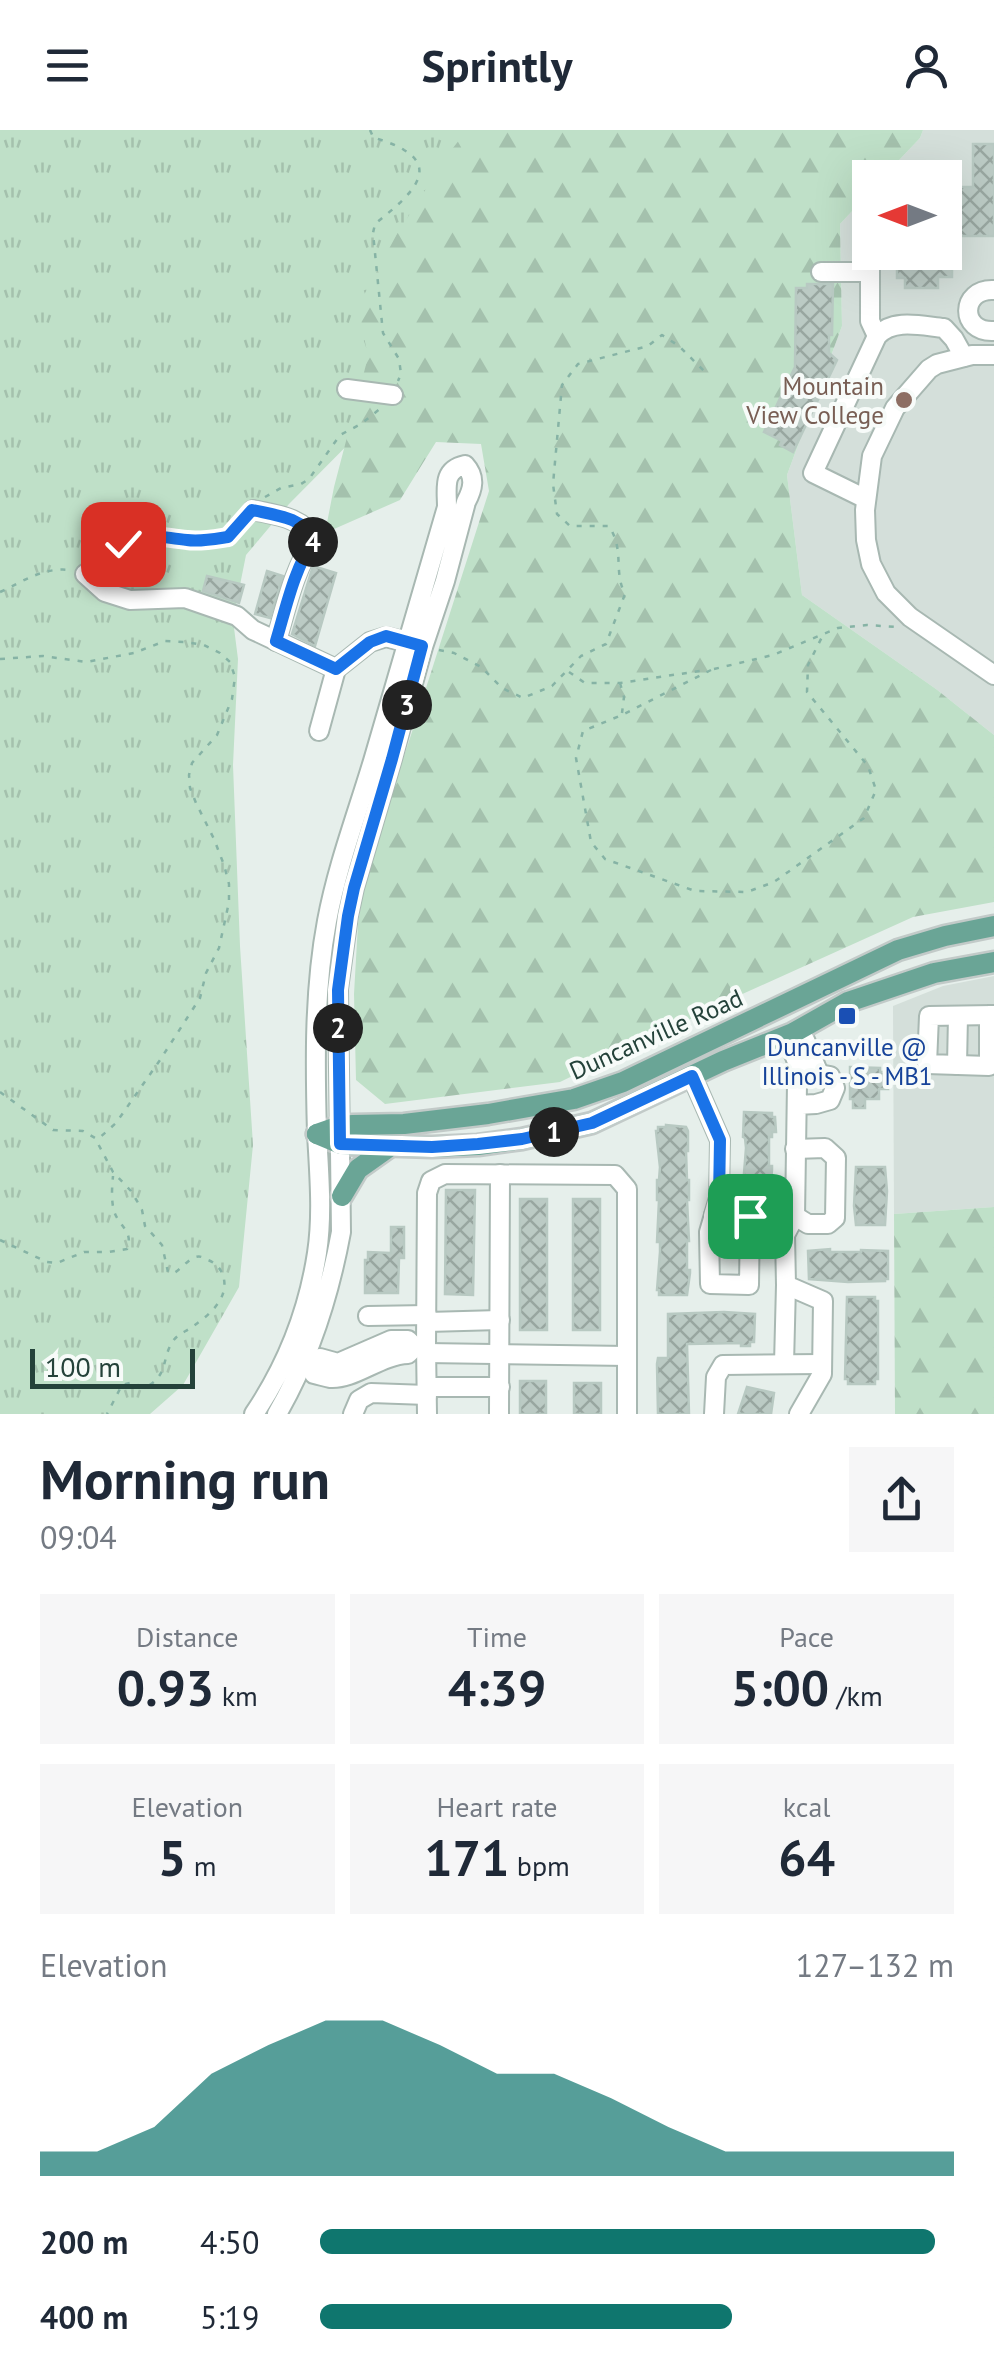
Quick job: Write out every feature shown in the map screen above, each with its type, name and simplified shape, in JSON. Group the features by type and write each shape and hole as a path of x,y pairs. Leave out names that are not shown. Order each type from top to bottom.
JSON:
{"main road":[{"name":"Duncanville Road","path":"317,1134 340,1135 559,1102 622,1082 898,950 994,926"},
{"name":"Duncanville Road","path":"340,1135 390,1147 478,1144 522,1139 592,1123 792,1033 848,1002 934,973 994,962"},
{"path":"780,1007 792,1033"},
{"path":"559,1102 567,1128"},
{"path":"342,1196 358,1170 390,1147"}],"street":[{"path":"821,272 852,266"},
{"path":"870,270 870,321 876,336"},
{"path":"968,356 986,330 969,317 968,306 976,294 994,290"},
{"path":"866,499 813,473 876,336 884,328 899,324 944,328 968,356"},
{"path":"994,355 968,356 930,369 896,408 872,456 866,499 866,540 871,564 886,593 918,623 994,675"},
{"path":"347,389 392,395"},
{"path":"278,1414 302,1359 334,1270 341,1232 338,990 348,916 392,759 415,644 447,507 448,474 465,465 472,474 472,491 445,582 415,644 327,918 316,1057 320,1206 302,1359 314,1374 330,1378 344,1377 362,1361 423,1349 500,1355 627,1356"},
{"path":"252,510 288,518 304,526 314,540 293,584 276,641"},
{"path":"85,574 105,592 130,600 186,598 237,616 253,630 336,669"},
{"path":"319,731 336,669 370,642 386,636 415,644"},
{"path":"929,1016 958,1016 992,1018 989,1066 928,1064 929,1016"},
{"path":"957,1065 958,1016"},
{"path":"792,1033 806,1040 811,1076"},
{"path":"316,1057 338,1056"},
{"path":"692,1076 720,1140 719,1198 709,1232 710,1284 749,1285 750,1216"},
{"path":"784,1364 786,1234 794,1216 797,1084 811,1076 830,1076 835,1088 830,1100 797,1105"},
{"path":"714,1216 794,1216 808,1224 828,1224 835,1218 836,1158 825,1148 795,1149"},
{"path":"427,1399 423,1349 427,1193 431,1181 445,1174 616,1174 627,1190 627,1414"},
{"path":"500,1174 500,1414"},
{"path":"786,1284 823,1301 822,1374 800,1414"},
{"path":"368,1316 500,1320"},
{"path":"254,1414 278,1375 302,1359"},
{"path":"714,1414 716,1377 723,1364 822,1364"},
{"path":"353,1414 359,1400 371,1393 427,1399 500,1387"}],"path":[{"path":"0,592 50,570 85,574 111,559 134,537 228,537 274,490 309,480 340,435 368,419 392,395 401,374 399,358 383,333 374,228 414,188 420,178 420,167 402,148 373,137 370,130"},
{"path":"415,644 454,653 480,666 502,688 523,698 552,686 582,656 606,644 625,594 620,585 617,540 609,526 570,526 557,514 553,484 562,386 578,364 648,346 662,335 708,374"},
{"path":"567,671 585,684 620,683 711,670 772,655 838,628 897,627"},
{"path":"711,670 583,731 576,758 592,842 605,859 695,891 747,892 774,882 864,818 876,790 868,766 807,692 808,664 824,634"},
{"path":"0,659 43,656 86,662 165,641 184,642 220,653 230,662 234,677 232,699 216,735 192,762 189,775 190,788 214,839 229,884 219,948 200,998 116,1122 97,1140"},
{"path":"620,683 624,698 622,714"},
{"path":"0,1092 52,1130 83,1130 97,1140 113,1172 142,1210 145,1226 162,1244 168,1272 200,1256 219,1266 224,1281 224,1292 213,1309 171,1343 160,1377 146,1387 122,1385 106,1414"},
{"path":"0,1240 57,1264 84,1252 127,1249 129,1235 112,1206 113,1172"}],"shaded area":[{"name":"Mountain View College","path":"923,130 994,130 994,735 802,595 787,475 842,326 840,224 852,211 852,270 962,270 962,160 899,160"},
{"path":"994,976 994,1207 894,1214 893,1006 943,986"}],"green space":[{"path":"0,130 486,130 399,393 289,504 246,555 233,620 238,659 233,765 253,1145 239,1287 183,1385 150,1414 0,1414"},
{"path":"467,130 923,130 899,160 852,160 852,211 840,224 842,326 787,475 802,595 994,735 994,902 913,917 560,1082 385,1104 356,1080 354,994 358,924 367,866 489,491 481,444 436,442 400,500 325,533 368,357 358,306 397,234"},
{"path":"994,1207 994,1414 895,1414 894,1214"}],"building":[{"path":"973,144 994,144 994,236 962,236 962,187 973,187"},
{"path":"897,270 952,270 952,277 938,277 938,288 905,288 905,278 897,278"},
{"path":"807,284 833,284 829,353 837,360 793,452 764,432 795,367 796,288 807,288"},
{"path":"313,566 336,573 315,646 292,634"},
{"path":"267,571 283,576 270,618 255,614"},
{"path":"207,576 244,585 239,603 203,591"},
{"path":"850,1067 880,1068 880,1072 886,1072 888,1089 879,1089 879,1099 865,1099 865,1108 853,1108"},
{"path":"744,1112 772,1113 775,1117 776,1132 769,1137 770,1191 745,1191 743,1186"},
{"path":"666,1125 686,1127 688,1131 687,1295 659,1295 657,1290 660,1167 656,1131"},
{"path":"856,1167 885,1167 885,1225 856,1225"},
{"path":"446,1190 475,1190 473,1295 445,1294"},
{"path":"520,1199 547,1199 547,1330 520,1330"},
{"path":"573,1199 600,1199 600,1330 573,1330"},
{"path":"391,1227 404,1227 398,1293 365,1293 368,1252 391,1253"},
{"path":"808,1251 888,1251 888,1279 809,1279"},
{"path":"847,1297 875,1297 878,1301 875,1384 848,1384 845,1379"},
{"path":"668,1314 755,1314 754,1342 750,1346 687,1344 689,1414 658,1414 657,1364 658,1358 668,1358"},
{"path":"520,1381 546,1381 546,1414 520,1414"},
{"path":"574,1383 601,1383 601,1414 574,1414"},
{"path":"747,1387 774,1393 771,1414 738,1414"}],"place":[{"name":"Mountain View College","path":"904,400"},
{"name":"Duncanville @ Illinois - S - MB1","path":"847,1016"}],"route":[{"path":"123,544 148,534 186,540 228,537 252,510 288,518 304,526 314,540 293,584 276,641 336,669 370,642 386,636 422,646 348,916 338,990 340,1144 432,1147 522,1139 592,1123 692,1076 720,1140 719,1198 714,1216 750,1216"}]}
